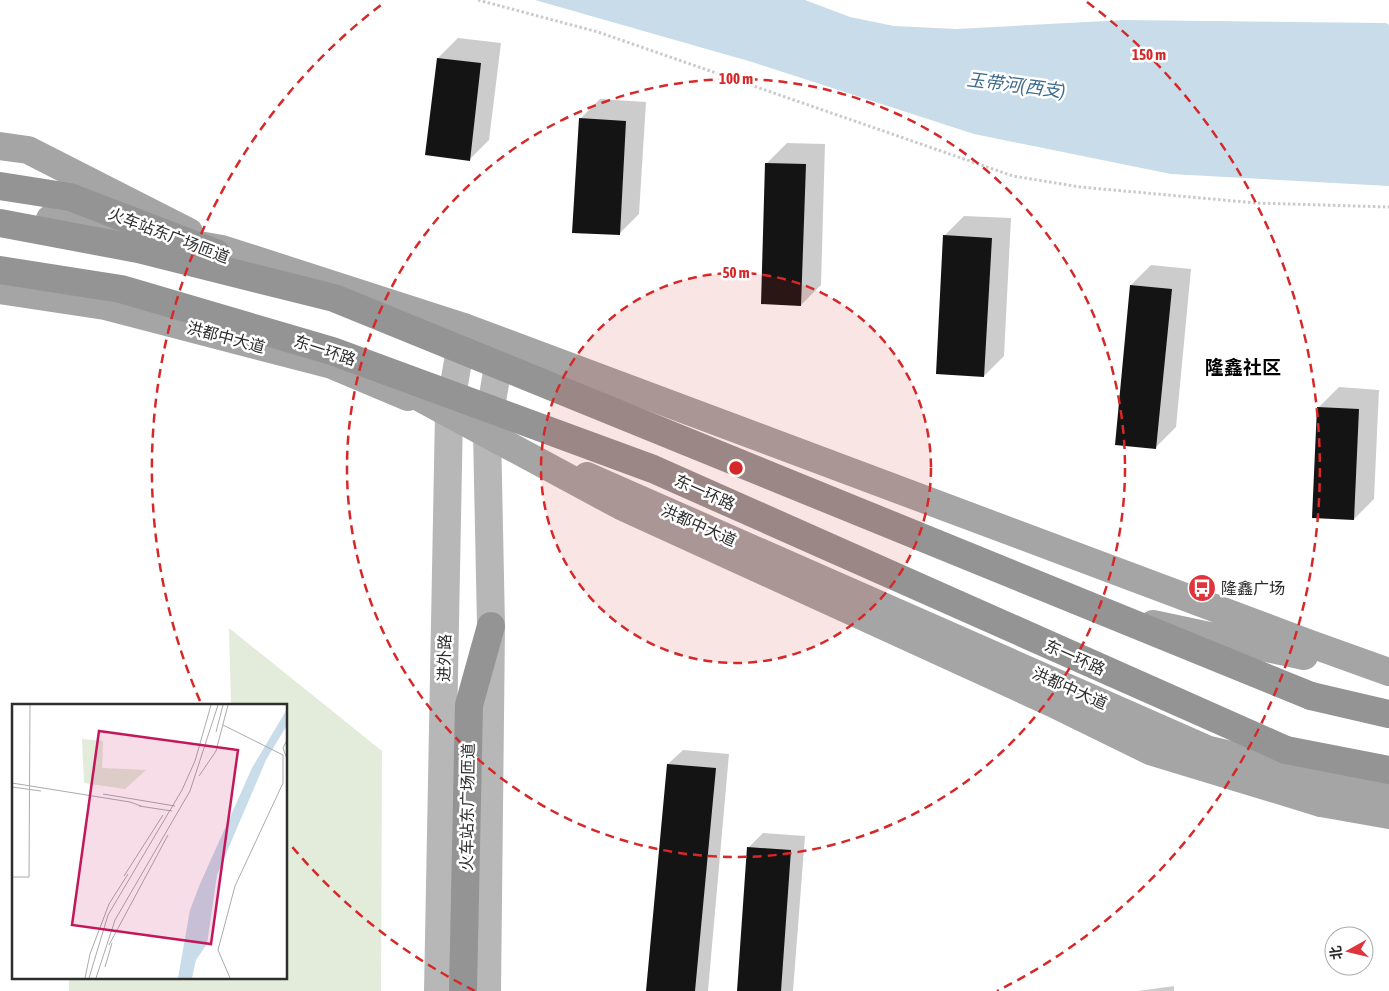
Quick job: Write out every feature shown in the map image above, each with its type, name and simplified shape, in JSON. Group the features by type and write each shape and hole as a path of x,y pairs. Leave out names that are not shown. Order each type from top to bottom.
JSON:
{"highway":[{"name":"火车站东广场匝道","path":"0,186 70,198 334,298"},
{"path":"0,223 138,249 334,298 1311,696 1389,714"},
{"name":"东一环路","path":"0,270 121,289 332,351 653,469 1286,750 1389,770"},
{"name":"火车站东广场匝道","path":"463,991 469,705 491,626"}],"main road":[{"path":"0,146 28,150 222,249"},
{"path":"0,210 222,249 464,326 502,342 1389,673"},
{"name":"洪都中大道","path":"0,290 106,306 332,365 449,413 1209,750 1389,792"},
{"path":"332,351 621,506 1052,703 1150,751 1321,803 1389,815"},
{"path":"1112,615 1389,673"}],"street":[{"name":"进外路","path":"438,991 449,413 464,326"},
{"path":"487,991 491,626 487,431 502,342"}],"path":[{"path":"478,0 598,32 1013,176 1080,186 1256,203 1389,207"}],"green space":[{"path":"229,628 382,751 381,991 69,991 69,978 288,978 288,704 231,704"}],"water":[{"name":"玉带河(西支)","path":"535,0 805,0 850,17 894,26 956,29 1124,20 1386,23 1389,25 1389,186 1171,174 974,134 752,62"}],"building":[{"path":"437,58 481,63 470,161 425,155"},
{"path":"579,118 626,121 620,235 572,233"},
{"path":"765,163 806,164 801,306 761,304"},
{"path":"943,235 992,238 984,377 936,374"},
{"path":"1130,285 1172,289 1156,449 1115,445"},
{"path":"1317,407 1359,409 1354,520 1312,518"},
{"path":"667,764 716,768 695,991 646,991"},
{"path":"747,847 791,850 781,991 737,991"}],"place":[{"name":"隆鑫广场","path":"1202,588"}],"district":[{"name":"隆鑫社区","path":"1243,367"}]}
